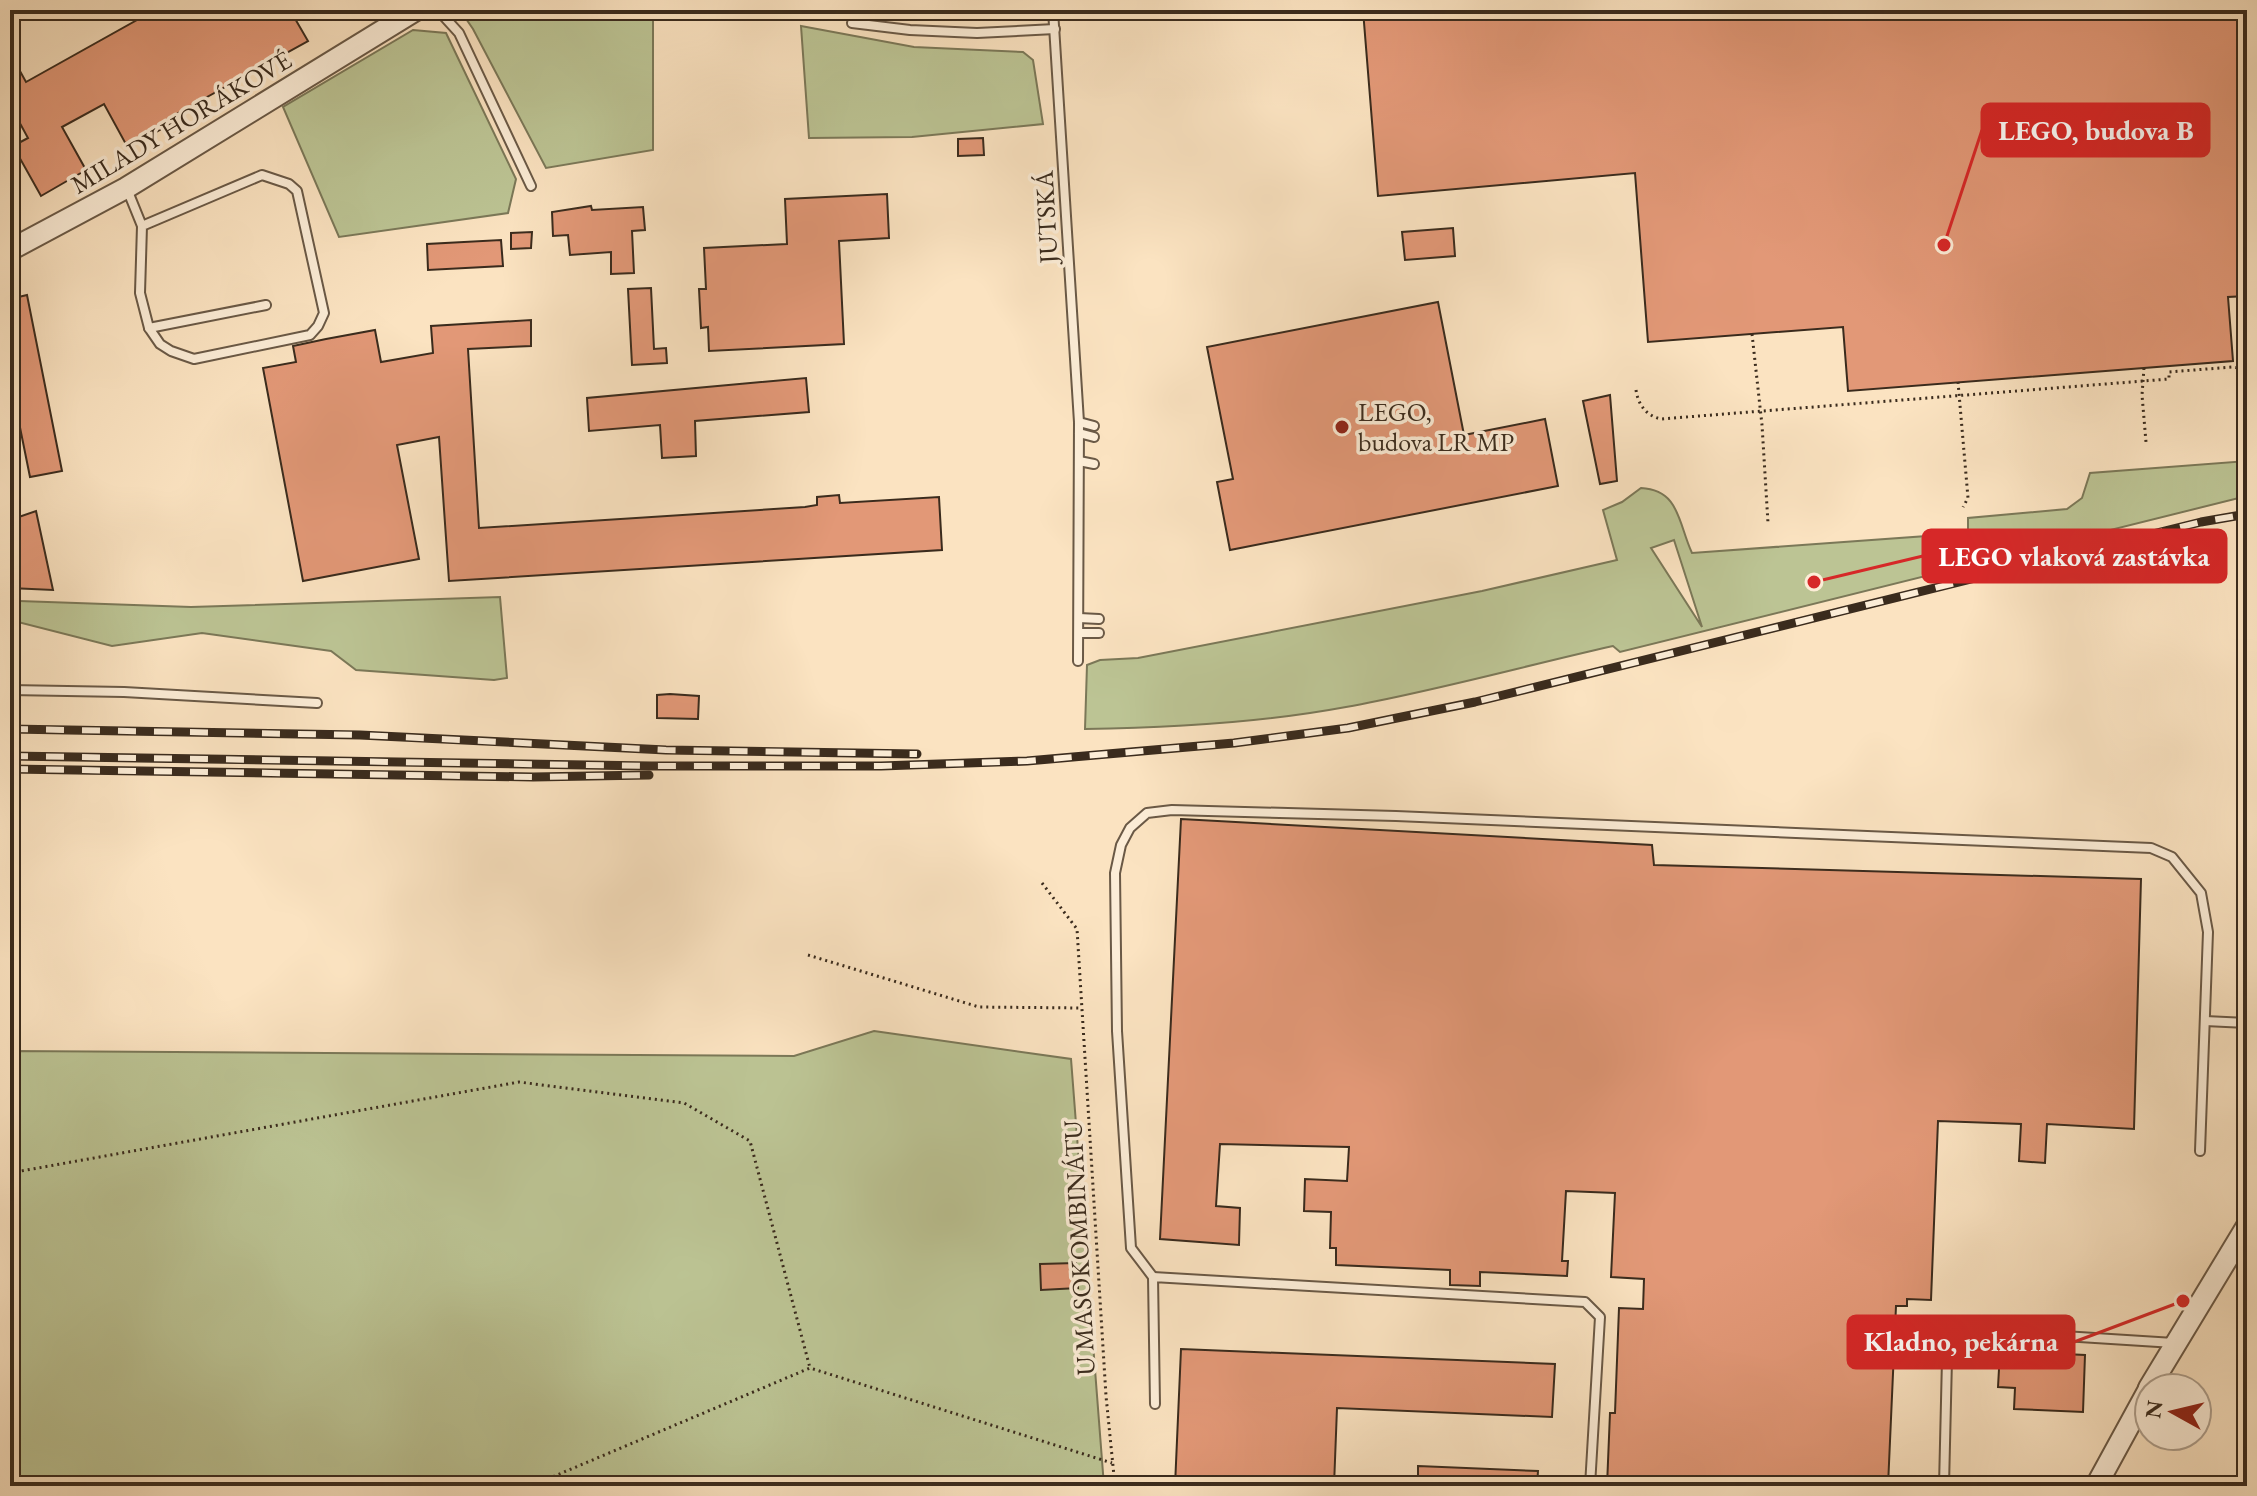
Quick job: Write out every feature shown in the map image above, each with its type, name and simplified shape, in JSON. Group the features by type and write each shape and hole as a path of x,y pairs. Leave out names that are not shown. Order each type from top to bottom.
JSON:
{"street":[{"name":"MILADY HORÁKOVÉ","path":"10,250 126,188 416,10"},
{"path":"2158,1372 2247,1226"},
{"path":"2096,1486 2133,1418"}],"lane":[{"path":"438,10 459,33 531,186"},
{"name":"JUTSKÁ","path":"1053,10 1079,422 1078,661"},
{"path":"852,23 977,33 1055,29"},
{"path":"126,188 142,226 140,293 149,328 160,344 194,359 310,335 318,326 324,313 297,191 289,184 262,175 142,226"},
{"path":"149,328 266,305"},
{"path":"1079,422 1094,426"},
{"path":"1079,433 1094,437"},
{"path":"1079,461 1094,464"},
{"path":"1079,618 1099,619"},
{"path":"1079,633 1099,633"},
{"path":"10,690 124,692 317,703"},
{"path":"1155,1404 1153,1277 1131,1248 1117,1031 1115,889 1121,845 1130,828 1147,813 1172,810 1396,816 2151,848 2172,857 2201,893 2208,932 2200,1151"},
{"path":"2205,1021 2247,1023"},
{"path":"1153,1277 1585,1302 1600,1317 1590,1486"},
{"path":"1944,1486 1947,1359 1954,1339 1967,1330 2175,1343"}],"path":[{"path":"1752,334 1761,411 1768,523"},
{"path":"1636,390 1637,401 1656,418 2142,382 2169,379 2169,372 2232,367 2247,369"},
{"path":"2144,368 2146,442"},
{"path":"1958,382 1968,498 1963,507"},
{"name":"U MASOKOMBINÁTU","path":"1042,883 1077,929 1106,1396 1115,1486"},
{"path":"808,955 979,1007 1082,1008"},
{"path":"10,1173 519,1082 684,1103 750,1141 810,1368"},
{"path":"531,1486 810,1368 1112,1463"},
{"path":"203,1486 247,1486"}],"green space":[{"path":"460,10 653,10 653,150 546,168"},
{"path":"801,26 914,47 1023,52 1033,60 1043,124 912,137 809,138"},
{"path":"413,30 446,33 516,179 508,213 339,237 283,107"},
{"path":"2247,461 2247,496 1620,652 1613,646 1379,701 1249,721 1085,729 1087,665 1100,660 1138,658 1482,591 1617,560 1603,510 1622,502 1641,488 1654,490 1671,502 1692,553 1968,533 1968,518 2067,509 2082,498 2090,473","holes":["1674,540 1702,627 1651,548"]},
{"path":"500,597 507,678 494,680 356,670 331,651 202,633 112,646 10,620 10,601 191,607"},
{"path":"874,1031 1071,1059 1104,1486 10,1486 10,1051 794,1056"}],"building":[{"path":"155,10 290,10 308,41 171,117 174,122 128,148 104,104 62,127 86,170 41,196 13,146 28,138 10,105 10,53 26,82"},
{"path":"1363,10 2247,10 2247,296 2228,297 2233,361 1848,391 1843,327 1648,342 1635,173 1378,196"},
{"path":"983,138 984,155 958,156 958,139"},
{"path":"887,194 889,238 839,241 844,344 709,351 708,327 701,328 699,289 706,289 704,248 787,244 785,199"},
{"path":"591,206 592,210 643,207 645,230 632,231 634,273 611,274 611,252 570,255 568,235 553,236 552,212"},
{"path":"1453,228 1455,256 1405,260 1402,232"},
{"path":"532,232 531,248 511,249 511,233"},
{"path":"501,240 503,266 428,270 427,244"},
{"path":"651,288 654,349 666,348 667,363 632,365 628,289"},
{"path":"27,295 62,471 30,477 10,378 10,299"},
{"name":"LEGO, budova LR MP","path":"1438,302 1464,435 1545,419 1558,486 1230,550 1217,482 1233,479 1207,347"},
{"path":"531,320 531,346 468,349 479,528 805,507 817,505 817,497 839,495 840,503 939,497 942,550 449,581 439,437 397,445 419,559 303,581 263,368 296,362 293,346 375,330 381,362 433,353 431,326"},
{"path":"806,378 809,412 695,421 696,456 662,458 660,425 589,431 587,398"},
{"path":"1610,395 1617,481 1600,484 1583,401"},
{"path":"36,511 53,590 10,588 10,520"},
{"path":"657,695 699,696 698,719 657,718"},
{"path":"1181,819 1652,845 1654,865 2141,879 2134,1129 2047,1124 2045,1163 2019,1161 2021,1124 1938,1121 1931,1300 1907,1299 1907,1306 1896,1306 1888,1486 1607,1486 1610,1413 1615,1413 1619,1308 1643,1309 1644,1279 1611,1277 1615,1193 1566,1191 1562,1261 1568,1261 1567,1276 1480,1272 1480,1286 1450,1285 1450,1270 1336,1265 1336,1248 1330,1248 1331,1212 1304,1211 1305,1179 1347,1181 1349,1147 1220,1144 1216,1206 1240,1208 1239,1245 1160,1239"},
{"path":"1076,1263 1078,1288 1041,1290 1040,1264"},
{"path":"1181,1349 1555,1364 1552,1417 1337,1408 1334,1486 1175,1486"},
{"path":"2000,1351 2085,1355 2083,1412 2014,1409 2015,1388 1998,1387"},
{"path":"1418,1466 1538,1471 1537,1486 1418,1486"}],"railway":[{"path":"10,756 651,766 881,766 1027,761 1234,743 1348,728 1475,702 2201,522 2247,514"},
{"path":"10,729 360,735 666,750 917,754"},
{"path":"10,769 533,777 649,775"}],"place":[{"name":"LEGO, budova B","path":"1944,245"},
{"name":"LEGO, budova LR MP","path":"1342,427"},
{"name":"LEGO vlaková zastávka","path":"1814,582"},
{"name":"Kladno, pekárna","path":"2183,1301"}]}
